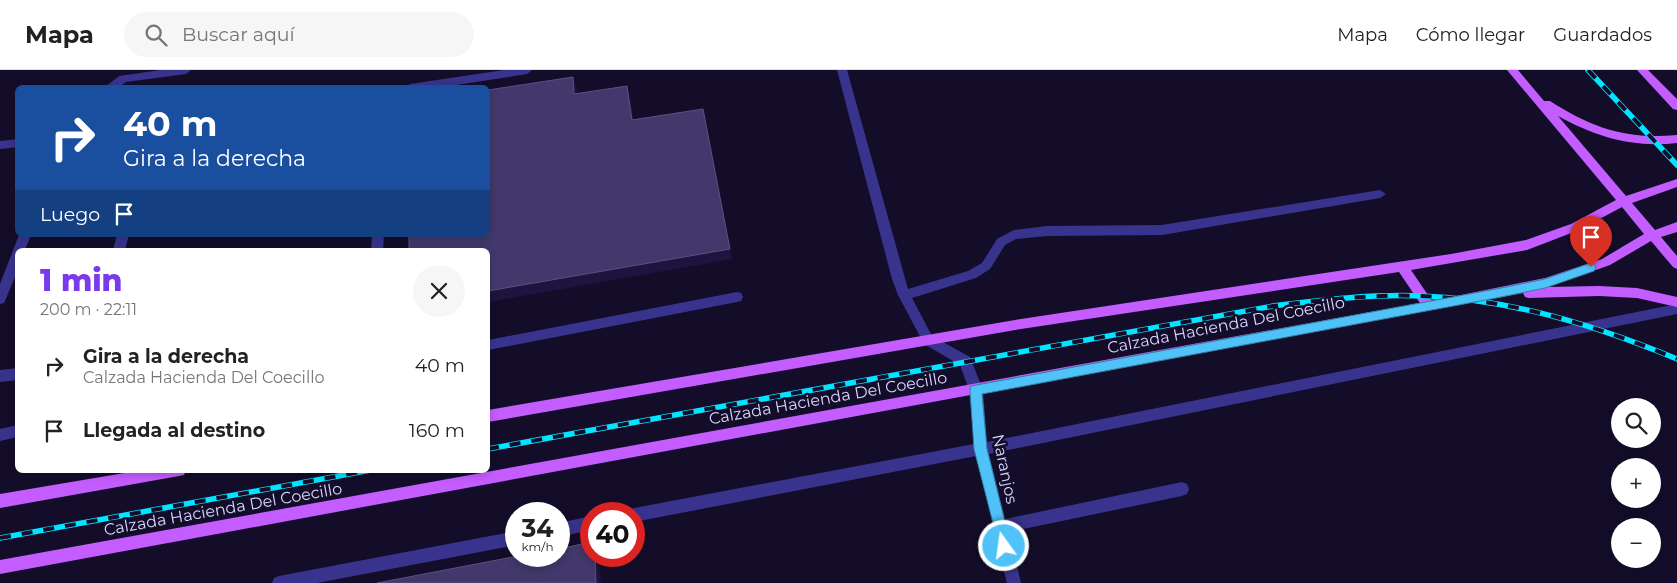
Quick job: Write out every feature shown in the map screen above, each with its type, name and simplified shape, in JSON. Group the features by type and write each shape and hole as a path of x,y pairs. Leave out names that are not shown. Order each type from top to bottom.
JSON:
{"main road":[{"path":"1512,70 1677,264"},
{"path":"1642,70 1677,106"},
{"path":"1533,96 1570,118 1616,136 1636,141 1655,142 1677,139"},
{"name":"Calzada Hacienda Del Coecillo","path":"490,416 928,340 1402,267 1527,245 1575,227 1623,201 1677,183"},
{"name":"Calzada Hacienda Del Coecillo","path":"0,567 1496,294 1545,283 1606,262 1652,235 1677,227"},
{"path":"1402,267 1428,305"},
{"path":"1496,294 1599,291 1637,293 1677,302"},
{"path":"0,501 161,473"}],"street":[{"path":"114,85 123,79 186,70"},
{"path":"430,85 527,70"},
{"path":"842,70 898,279 904,295 928,340"},
{"path":"0,145 15,143"},
{"path":"904,295 972,275 986,266 1002,242 1014,235 1047,230 1162,230 1380,194"},
{"path":"0,299 15,262"},
{"path":"490,345 737,298"},
{"path":"645,513 981,449 1677,309"},
{"name":"Naranjos","path":"928,340 965,361 976,390 981,449 1014,583"},
{"path":"0,376 15,374"},
{"path":"0,435 15,432"},
{"path":"1000,527 1182,489"},
{"path":"279,583 505,540"}],"building":[{"path":"573,77 574,94 627,86 632,120 703,109 730,249 490,291 490,248 409,248 409,237 490,237 490,90"},
{"path":"580,544 580,567 595,567 596,583 377,583 505,558 505,567 570,567 570,547"}],"railway":[{"path":"1588,70 1677,165"},
{"path":"490,449 1273,306 1347,298 1421,296 1487,302 1519,308 1583,325 1677,359"},
{"path":"0,538 355,473"}],"route":[{"path":"1004,546 981,449 976,390 1428,305 1496,294 1545,283 1591,267"}]}
